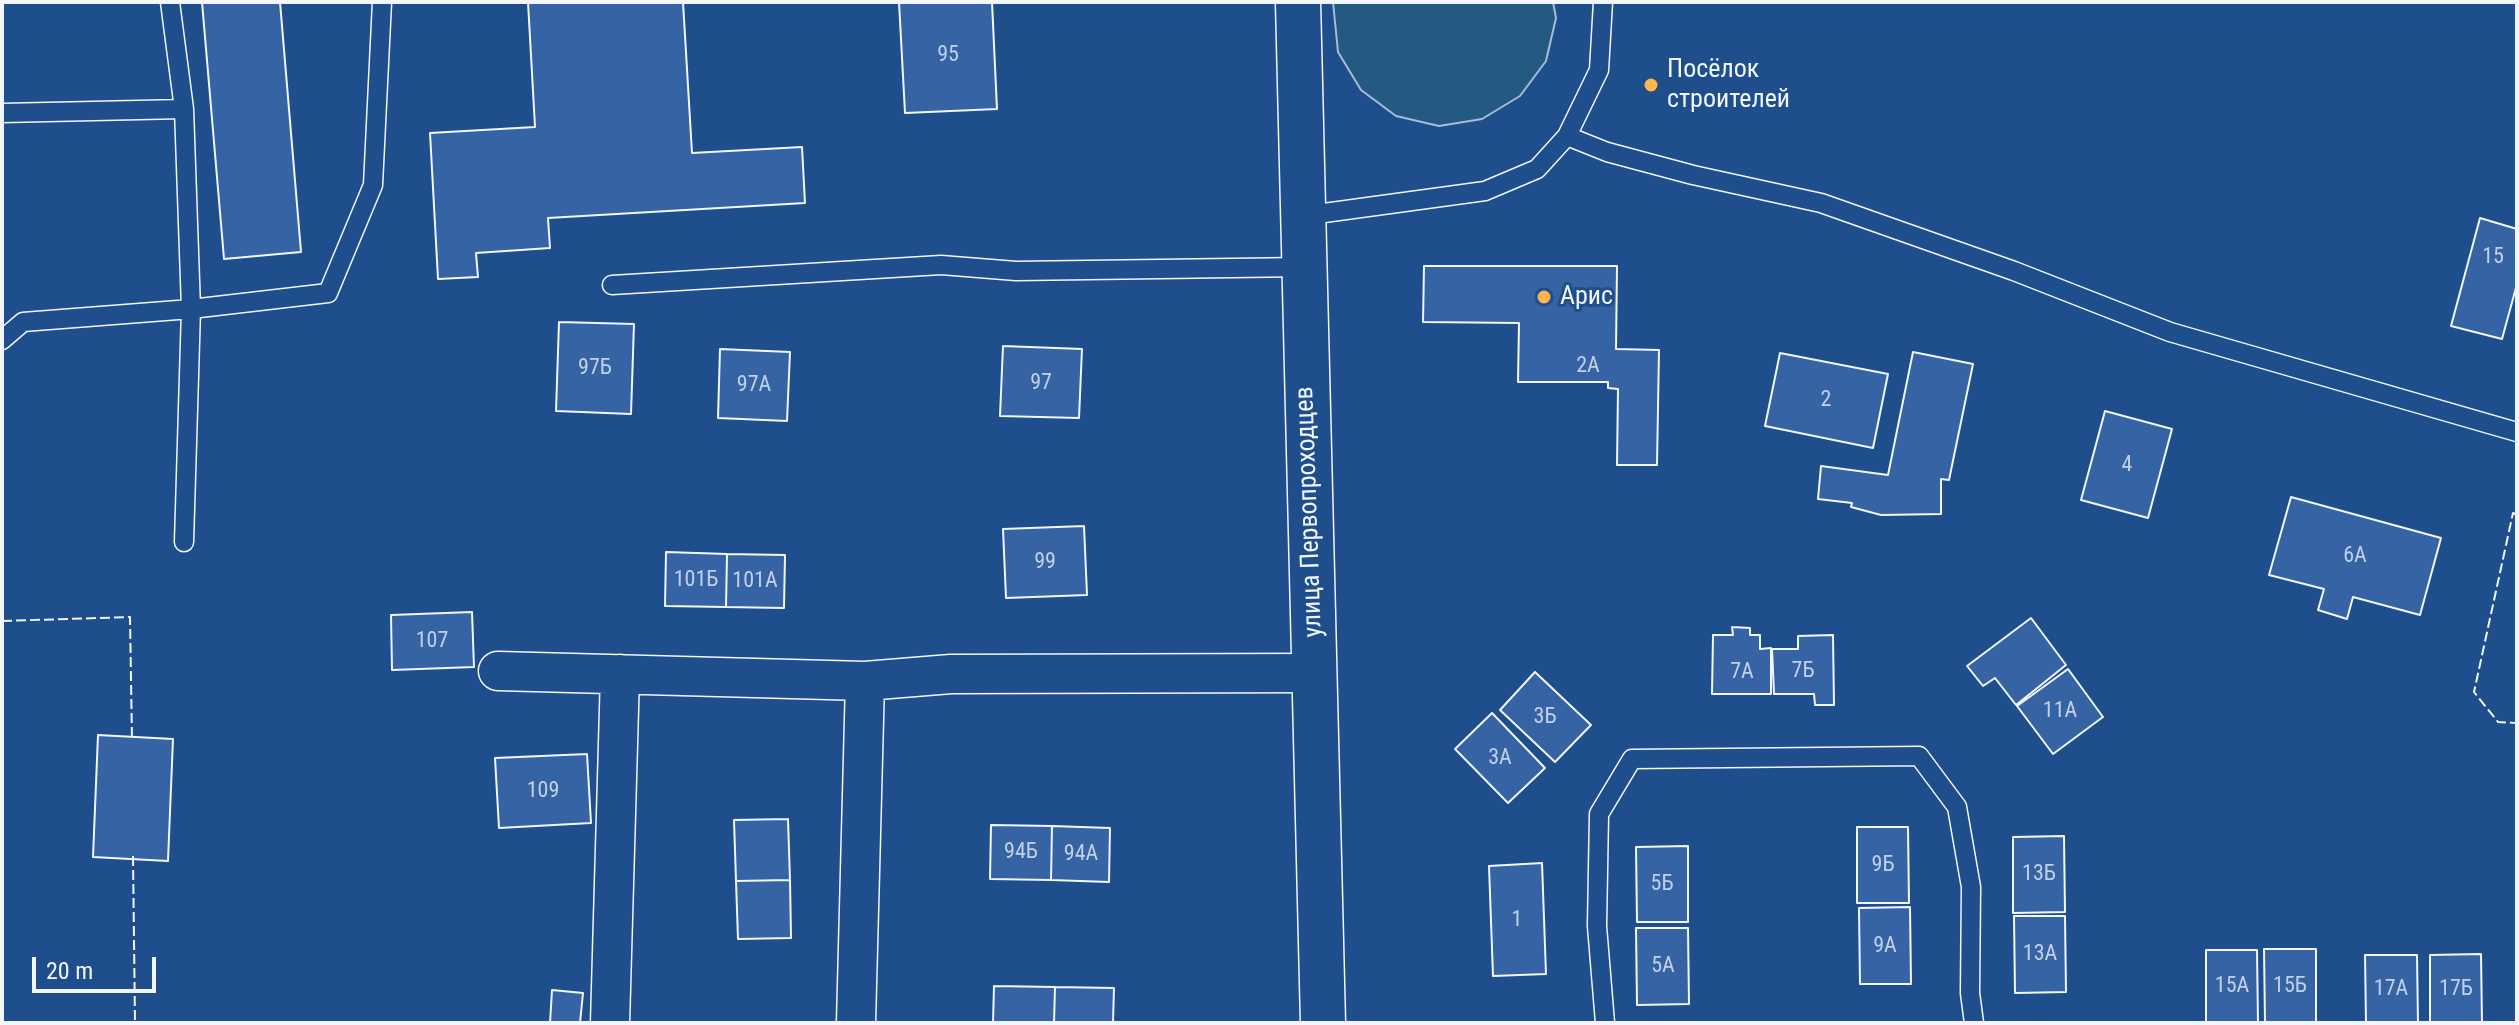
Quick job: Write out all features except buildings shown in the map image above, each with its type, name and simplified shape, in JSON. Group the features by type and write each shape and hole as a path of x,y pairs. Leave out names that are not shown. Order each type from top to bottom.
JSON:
{"street":[{"name":"улица Первопроходцев","path":"1298,2 1323,1023"},
{"path":"498,671 865,681 951,674 1315,673"},
{"path":"610,1023 620,674"},
{"path":"856,1023 865,681"}],"lane":[{"path":"170,2 184,109 191,309 184,542"},
{"path":"2,340 23,322 191,309 328,293 373,185 382,2"},
{"path":"1302,216 1485,191 1537,169 1567,136 1599,70 1603,2"},
{"path":"2,113 184,109"},
{"path":"1567,136 1607,152 1693,175 1821,203 2014,271 2170,332 2517,432"},
{"path":"612,285 941,265 1016,271 1304,267"},
{"path":"1605,1023 1597,926 1599,814 1632,759 1919,756 1957,807 1971,887 1970,993 1974,1023"}],"shaded area":[{"path":"1333,2 1553,2 1556,18 1546,61 1520,96 1482,119 1439,126 1396,116 1361,90 1338,52"}],"fence":[{"path":"2517,515 2513,513 2474,692 2498,722 2517,723"},
{"path":"2,621 130,617 132,740"},
{"path":"133,856 135,1023"}],"place":[{"name":"Посёлок строителей","path":"1651,85"},
{"name":"Арис","path":"1544,297"}]}
